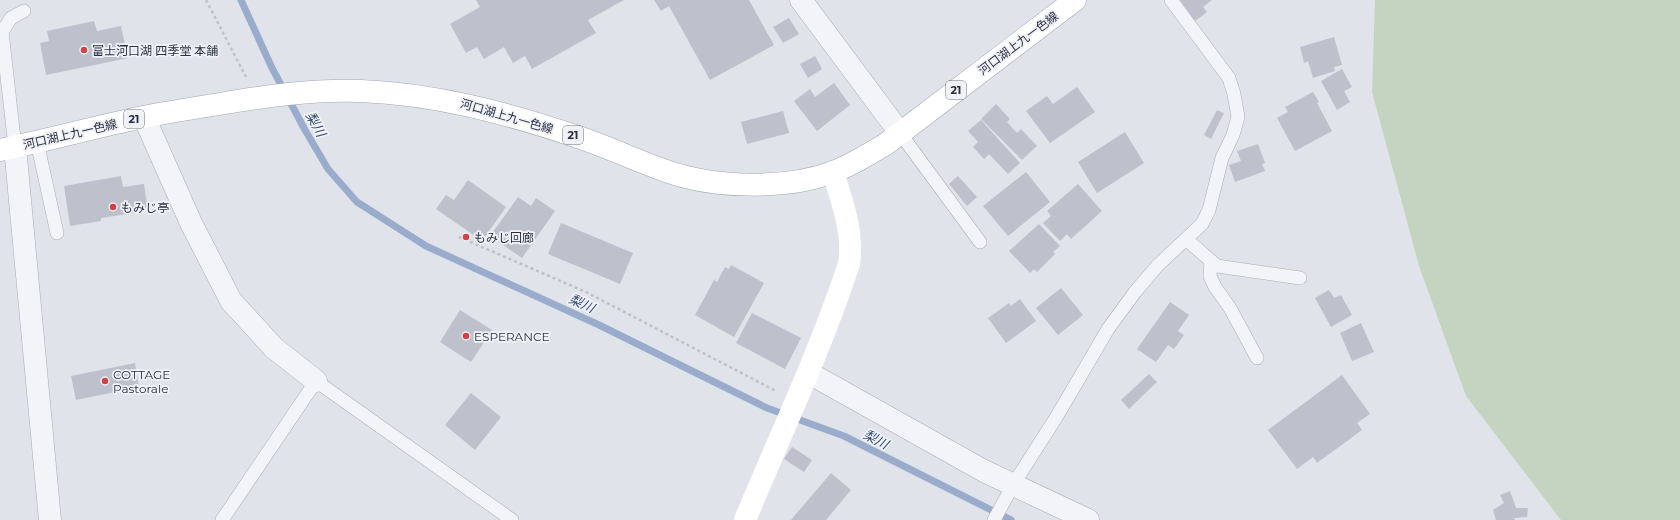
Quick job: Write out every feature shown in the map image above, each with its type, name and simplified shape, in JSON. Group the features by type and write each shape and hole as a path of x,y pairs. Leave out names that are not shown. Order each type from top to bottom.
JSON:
{"main road":[{"name":"河口湖上九一色線","path":"7,148 144,117 269,96 309,91 359,91 433,97 473,105 574,135 668,172 719,183 776,183 804,180 833,172 862,158 900,133 1075,0"},
{"path":"746,520 778,441 809,373 842,287 849,264 852,247 848,223 833,172"}],"street":[{"path":"801,0 900,133"},
{"path":"144,117 191,223 231,301 274,348 316,381"},
{"path":"7,148 50,520"},
{"path":"809,373 1013,485 1088,520"}],"lane":[{"path":"994,520 1013,485 1057,416 1108,329 1135,292 1158,265 1187,240 1202,224 1209,210 1220,164 1233,135 1238,117 1234,94 1229,78 1171,0"},
{"path":"7,148 2,32 10,18 24,11"},
{"path":"900,133 980,242"},
{"path":"37,142 57,233"},
{"path":"1187,240 1217,266 1300,278"},
{"path":"1211,261 1210,276 1214,287 1230,308 1257,358"},
{"path":"222,520 316,381 512,520"}],"path":[{"path":"206,0 247,79"},
{"path":"459,237 586,292 754,378 795,402"}],"green space":[{"path":"1375,0 1680,0 1680,520 1561,520 1466,396 1419,266 1372,92"}],"building":[{"path":"476,0 624,0 588,20 596,33 532,69 525,56 513,63 504,47 484,59 477,47 466,53 450,24 480,7"},
{"path":"654,0 749,0 774,45 710,80 669,6 661,11"},
{"path":"1180,0 1212,0 1203,7 1207,12 1195,21"},
{"path":"789,18 799,34 783,43 773,27"},
{"name":"富士河口湖 四季堂 本舗","path":"94,21 97,31 121,26 128,58 46,75 40,43 49,41 47,31"},
{"path":"1334,37 1342,65 1334,67 1335,71 1313,78 1308,61 1304,63 1300,47"},
{"path":"815,56 822,69 808,78 800,64"},
{"path":"1342,69 1352,87 1344,91 1350,102 1337,110 1321,81"},
{"path":"834,83 850,105 817,131 794,101 810,89 815,97"},
{"path":"1077,87 1095,112 1050,143 1026,111 1047,96 1053,104"},
{"path":"1313,92 1319,102 1317,103 1332,131 1295,151 1277,118 1288,112 1285,107"},
{"path":"996,104 1010,119 1007,122 1017,133 1021,129 1037,146 1022,160 981,119"},
{"path":"1217,110 1224,113 1211,139 1204,135"},
{"path":"783,111 789,133 747,144 741,122"},
{"path":"981,120 1020,163 1008,174 989,154 984,159 973,147 978,142 968,131"},
{"path":"1125,132 1144,163 1097,193 1078,162"},
{"path":"1258,144 1265,163 1262,164 1265,171 1235,182 1229,165 1241,161 1237,151"},
{"path":"1026,172 1050,202 1008,236 983,206"},
{"path":"121,176 123,187 144,184 148,211 101,218 101,221 70,226 64,186"},
{"path":"958,176 977,197 967,206 949,184"},
{"path":"468,180 506,207 482,241 436,209 446,195 454,200"},
{"path":"1078,184 1102,211 1071,239 1067,234 1060,241 1043,223 1051,216 1047,211"},
{"path":"518,197 531,206 536,198 555,211 522,258 490,236"},
{"path":"561,223 633,253 620,284 548,254"},
{"path":"1039,224 1060,246 1053,252 1055,254 1037,272 1034,269 1030,273 1009,251"},
{"path":"731,265 764,283 734,337 695,315 714,280 717,282 725,267 729,269"},
{"path":"1061,288 1083,315 1058,335 1036,308"},
{"path":"1329,290 1334,298 1341,295 1352,315 1331,327 1315,298"},
{"path":"1020,299 1036,321 1006,343 988,318 1009,303 1011,306"},
{"path":"1170,302 1189,315 1178,331 1184,335 1174,349 1168,345 1156,362 1137,349"},
{"name":"ESPERANCE","path":"460,310 492,330 471,362 440,342"},
{"path":"752,313 801,338 785,369 736,343"},
{"path":"1361,323 1374,352 1352,361 1340,333"},
{"name":"COTTAGE Pastorale","path":"135,363 139,387 76,400 71,376"},
{"path":"1149,374 1157,382 1129,409 1121,400"},
{"path":"1342,375 1370,414 1357,423 1362,430 1317,463 1313,457 1297,469 1268,430"},
{"path":"471,393 501,417 475,450 445,425"},
{"path":"792,447 812,460 804,472 784,459"},
{"path":"831,473 851,490 826,520 791,520"},
{"path":"1510,491 1516,508 1528,508 1527,517 1514,518 1515,520 1496,520 1493,510 1504,503 1500,495"}],"waterway":[{"name":"梨川","path":"241,0 272,68 305,130 328,169 357,202 426,246 599,325 767,408 844,436 1011,520"}],"place":[{"name":"富士河口湖 四季堂 本舗","path":"84,50"},
{"name":"もみじ亭","path":"113,207"},
{"name":"もみじ回廊","path":"466,237"},
{"name":"ESPERANCE","path":"466,336"},
{"name":"COTTAGE Pastorale","path":"105,381"}]}
